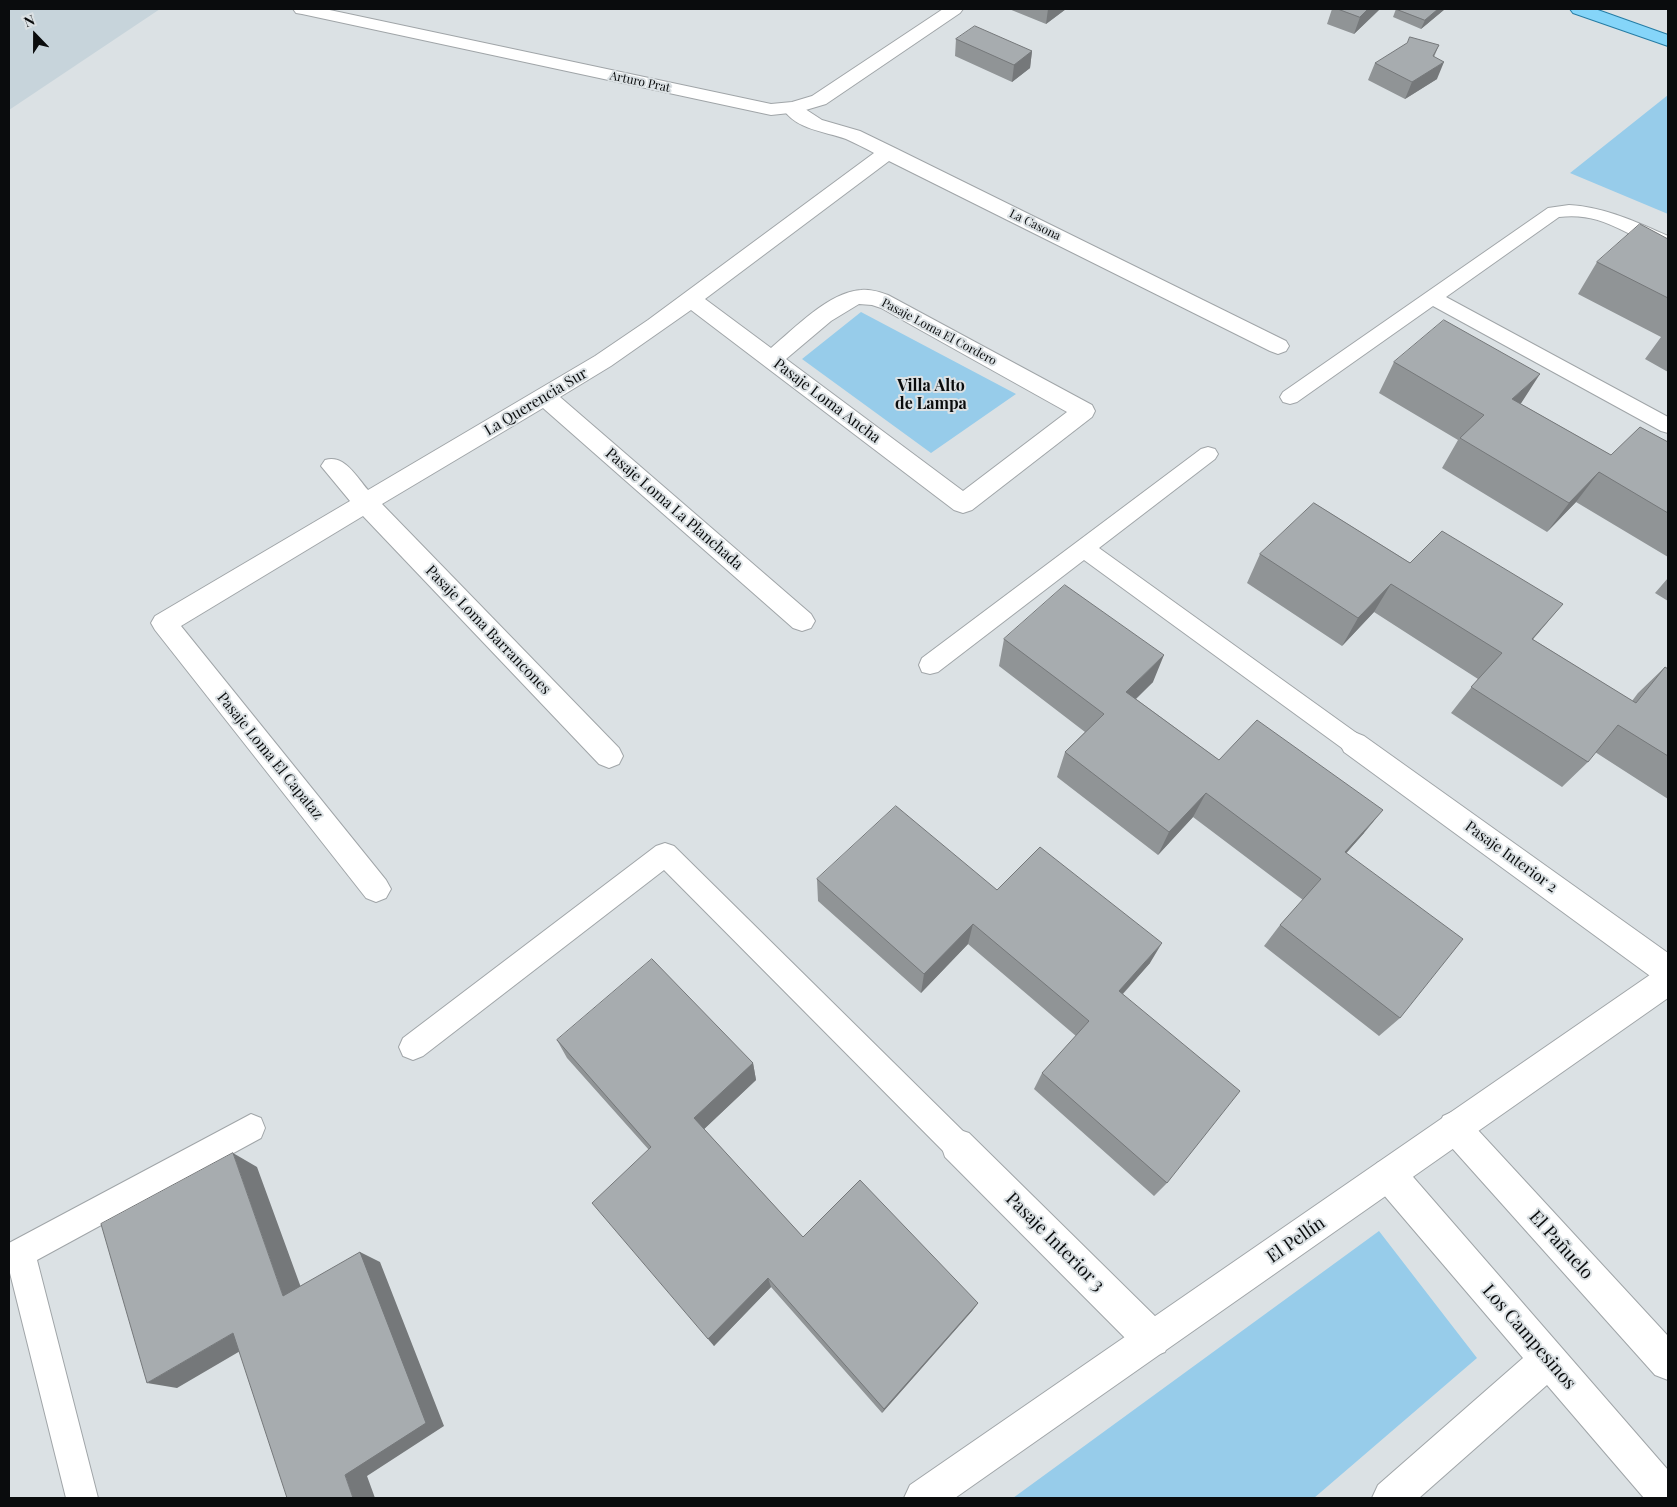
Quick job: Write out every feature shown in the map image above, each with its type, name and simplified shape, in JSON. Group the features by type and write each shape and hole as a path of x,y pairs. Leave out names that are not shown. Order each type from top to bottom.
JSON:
{"main road":[{"path":"1579,9 1668,41"}],"street":[{"name":"Arturo Prat","path":"302,9 764,109 792,109 819,100 954,9"},
{"name":"La Casona","path":"792,109 808,120 853,135 888,152 1278,346"},
{"name":"La Querencia Sur","path":"164,623 603,362 888,152"},
{"name":"Pasaje Loma El Cordero","path":"772,359 837,307 853,299 872,297 889,303 1084,411 963,504"},
{"name":"Pasaje Loma Ancha","path":"691,298 963,504"},
{"name":"Pasaje Loma La Planchada","path":"545,397 802,621"},
{"name":"Pasaje Loma Barrancones","path":"333,466 366,503 609,756"},
{"name":"Pasaje Loma El Capataz","path":"164,623 376,889"},
{"name":"Pasaje Interior 2","path":"1354,744 1668,971"},
{"name":"El Pellín","path":"923,1498 1668,980"},
{"name":"El Pañuelo","path":"1454,1127 1668,1362"},
{"name":"Pasaje Interior 3","path":"957,1145 1152,1340"},
{"name":"Los Campesinos","path":"1389,1175 1668,1498"},
{"path":"1391,1498 1548,1360"}],"lane":[{"path":"1290,397 1554,212 1575,209 1596,213 1668,244"},
{"path":"1432,297 1668,426"},
{"path":"930,665 1208,454"},
{"path":"1083,548 1354,744"},
{"path":"413,1047 665,854 957,1145"},
{"path":"82,1498 15,1256 251,1128"}],"shaded area":[{"path":"9,9 160,9 9,110"},
{"path":"1668,95 1668,214 1570,173"},
{"path":"861,312 1016,394 931,453 802,359"},
{"path":"1379,1231 1477,1358 1314,1498 1013,1498"}],"building":[{"path":"1338,9 1368,9 1360,17"},
{"path":"1396,9 1438,9 1425,20"},
{"path":"975,26 1032,51 1014,65 956,39"},
{"path":"1410,37 1439,45 1433,56 1444,62 1412,82 1375,63 1407,43"},
{"path":"1640,224 1668,239 1668,298 1597,262"},
{"path":"1444,320 1540,374 1512,399 1611,455 1640,427 1668,442 1668,513 1599,472 1569,503 1460,438 1484,415 1394,362"},
{"path":"1314,503 1410,563 1442,531 1563,604 1532,639 1636,703 1665,667 1668,669 1668,756 1618,725 1588,762 1471,687 1502,653 1391,584 1358,618 1260,554"},
{"path":"1065,585 1164,655 1126,692 1219,760 1257,720 1383,810 1345,852 1463,939 1400,1018 1280,925 1321,879 1206,793 1169,832 1065,752 1104,714 1004,639"},
{"path":"896,806 997,890 1040,847 1162,943 1119,991 1240,1091 1167,1183 1042,1073 1089,1021 973,924 924,974 817,879"},
{"path":"652,959 753,1063 694,1118 803,1237 860,1180 978,1303 884,1409 768,1278 708,1339 592,1203 651,1147 557,1040"},
{"path":"233,1153 283,1296 360,1252 426,1423 345,1475 353,1498 287,1498 233,1333 147,1383 101,1224"}],"district":[{"name":"Villa Alto de Lampa","path":"931,395"}]}
